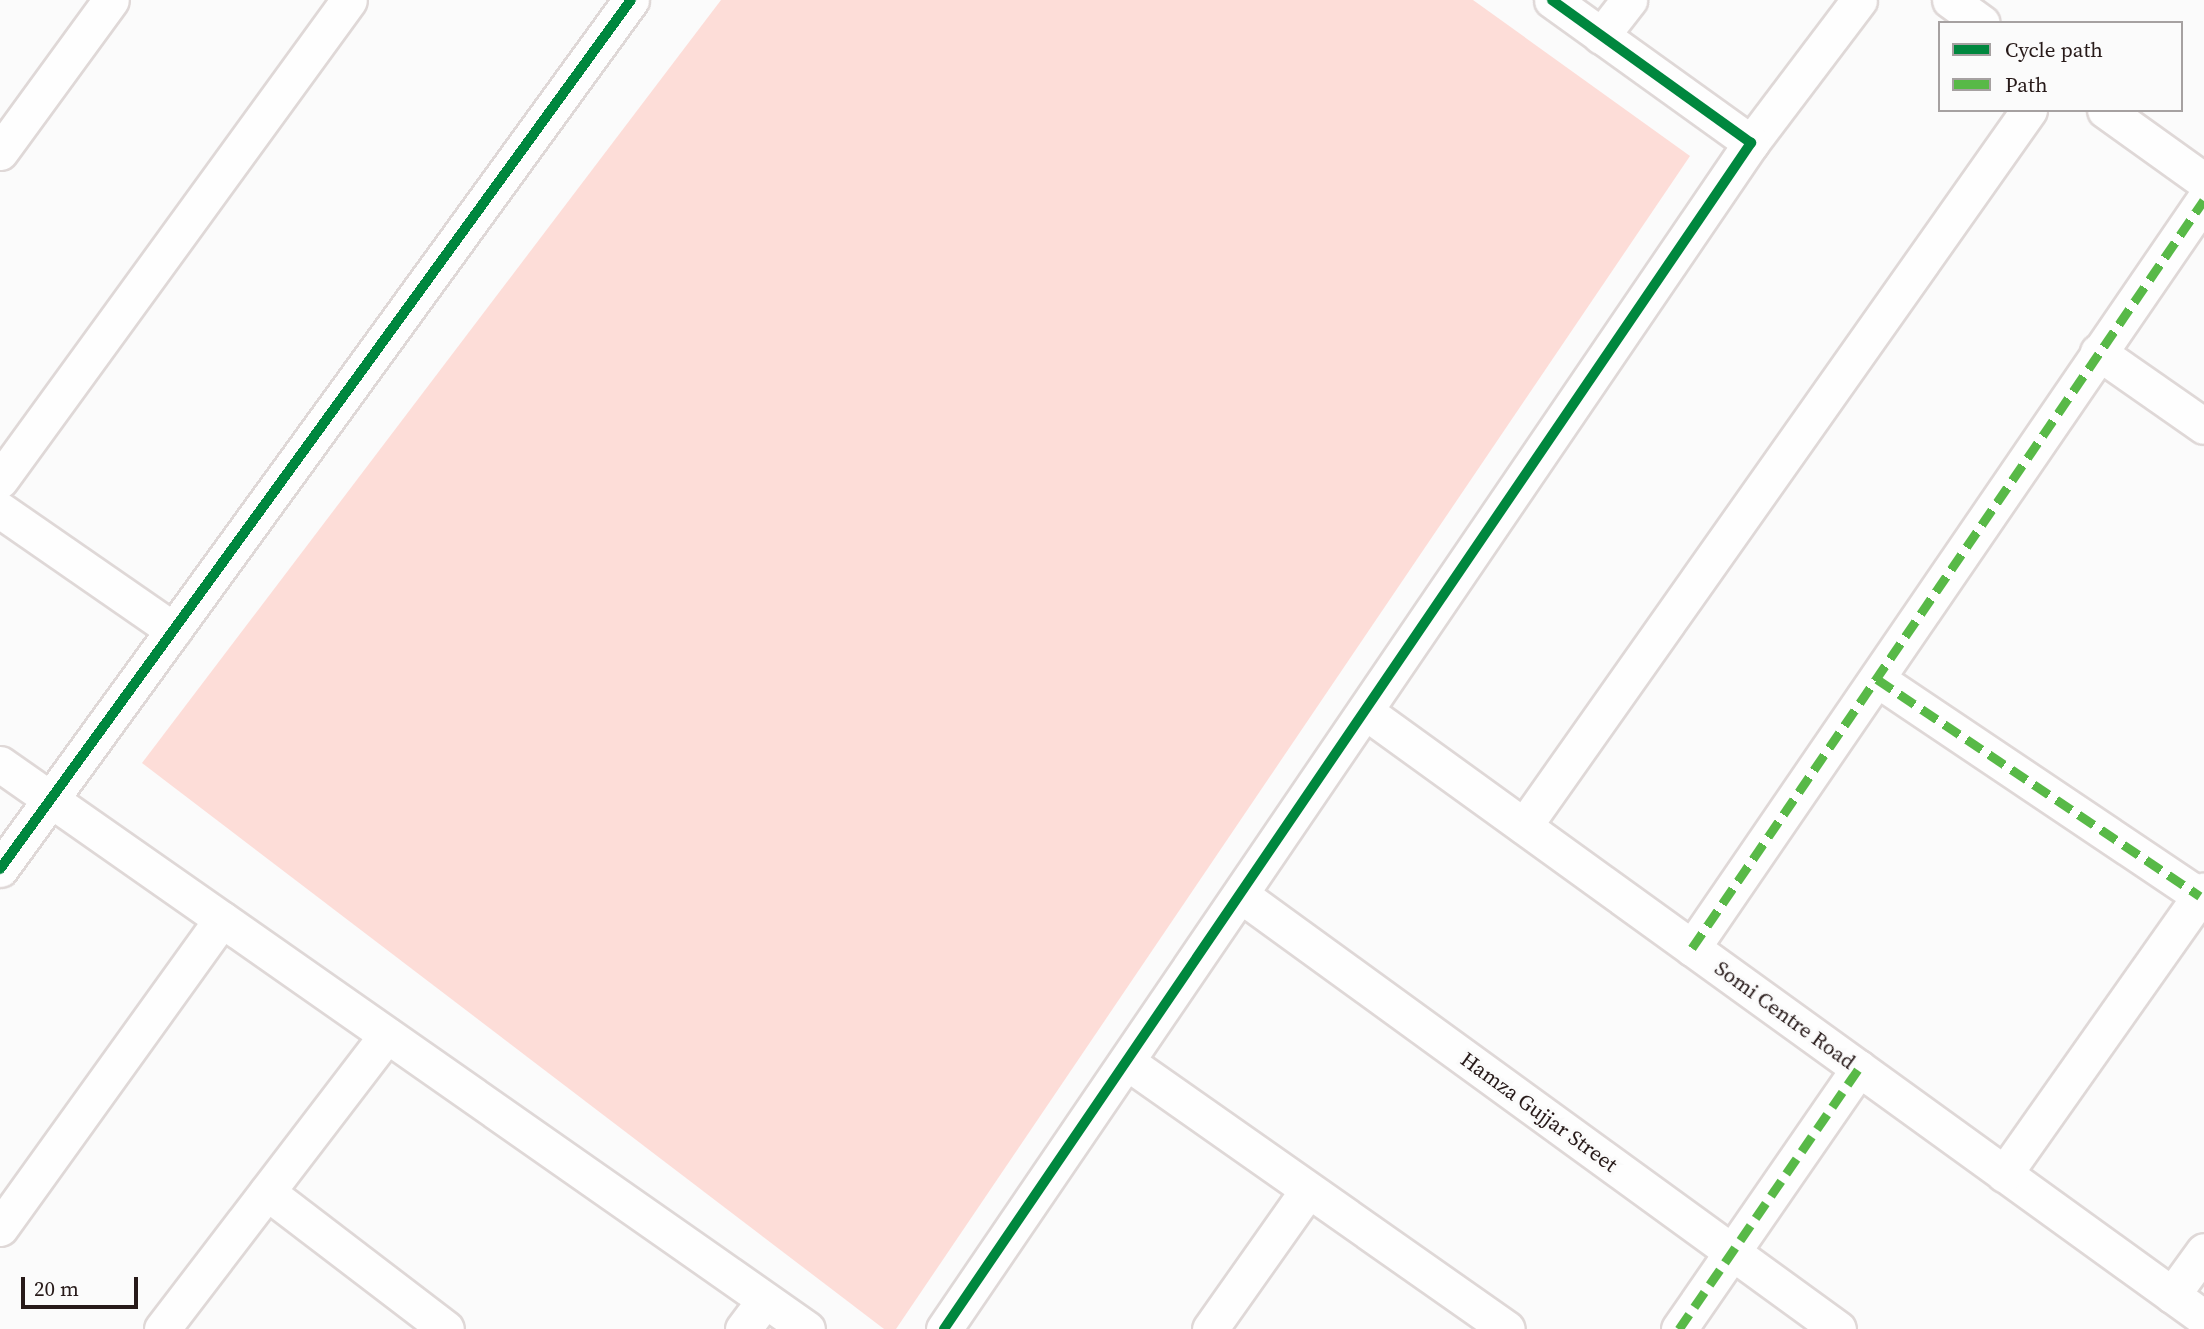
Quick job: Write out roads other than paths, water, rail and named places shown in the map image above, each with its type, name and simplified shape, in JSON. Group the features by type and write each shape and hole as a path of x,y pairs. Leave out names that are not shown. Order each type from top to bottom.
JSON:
{"street":[{"path":"0,152 111,0"},
{"path":"0,480 349,0"},
{"path":"0,869 631,0"},
{"path":"1552,0 1751,143"},
{"path":"1601,36 1629,0"},
{"path":"944,1329 1751,143 1859,0"},
{"path":"1950,0 1979,21"},
{"path":"1524,827 2028,112"},
{"path":"2108,112 2204,181"},
{"path":"1692,948 2204,200"},
{"path":"2098,352 2204,426"},
{"path":"0,510 173,630"},
{"path":"1877,679 2202,893 2004,1174"},
{"name":"Somi Centre Road","path":"1366,712 2204,1318"},
{"path":"0,764 807,1329"},
{"name":"Hamza Gujjar Street","path":"1241,895 1838,1329"},
{"path":"0,1228 222,919"},
{"path":"162,1329 387,1035"},
{"path":"1127,1062 1308,1190 1487,1323"},
{"path":"1679,1329 1859,1069"},
{"path":"1210,1329 1308,1190"},
{"path":"267,1192 431,1325"},
{"path":"2172,1295 2204,1251"},
{"path":"743,1329 765,1300"}]}
